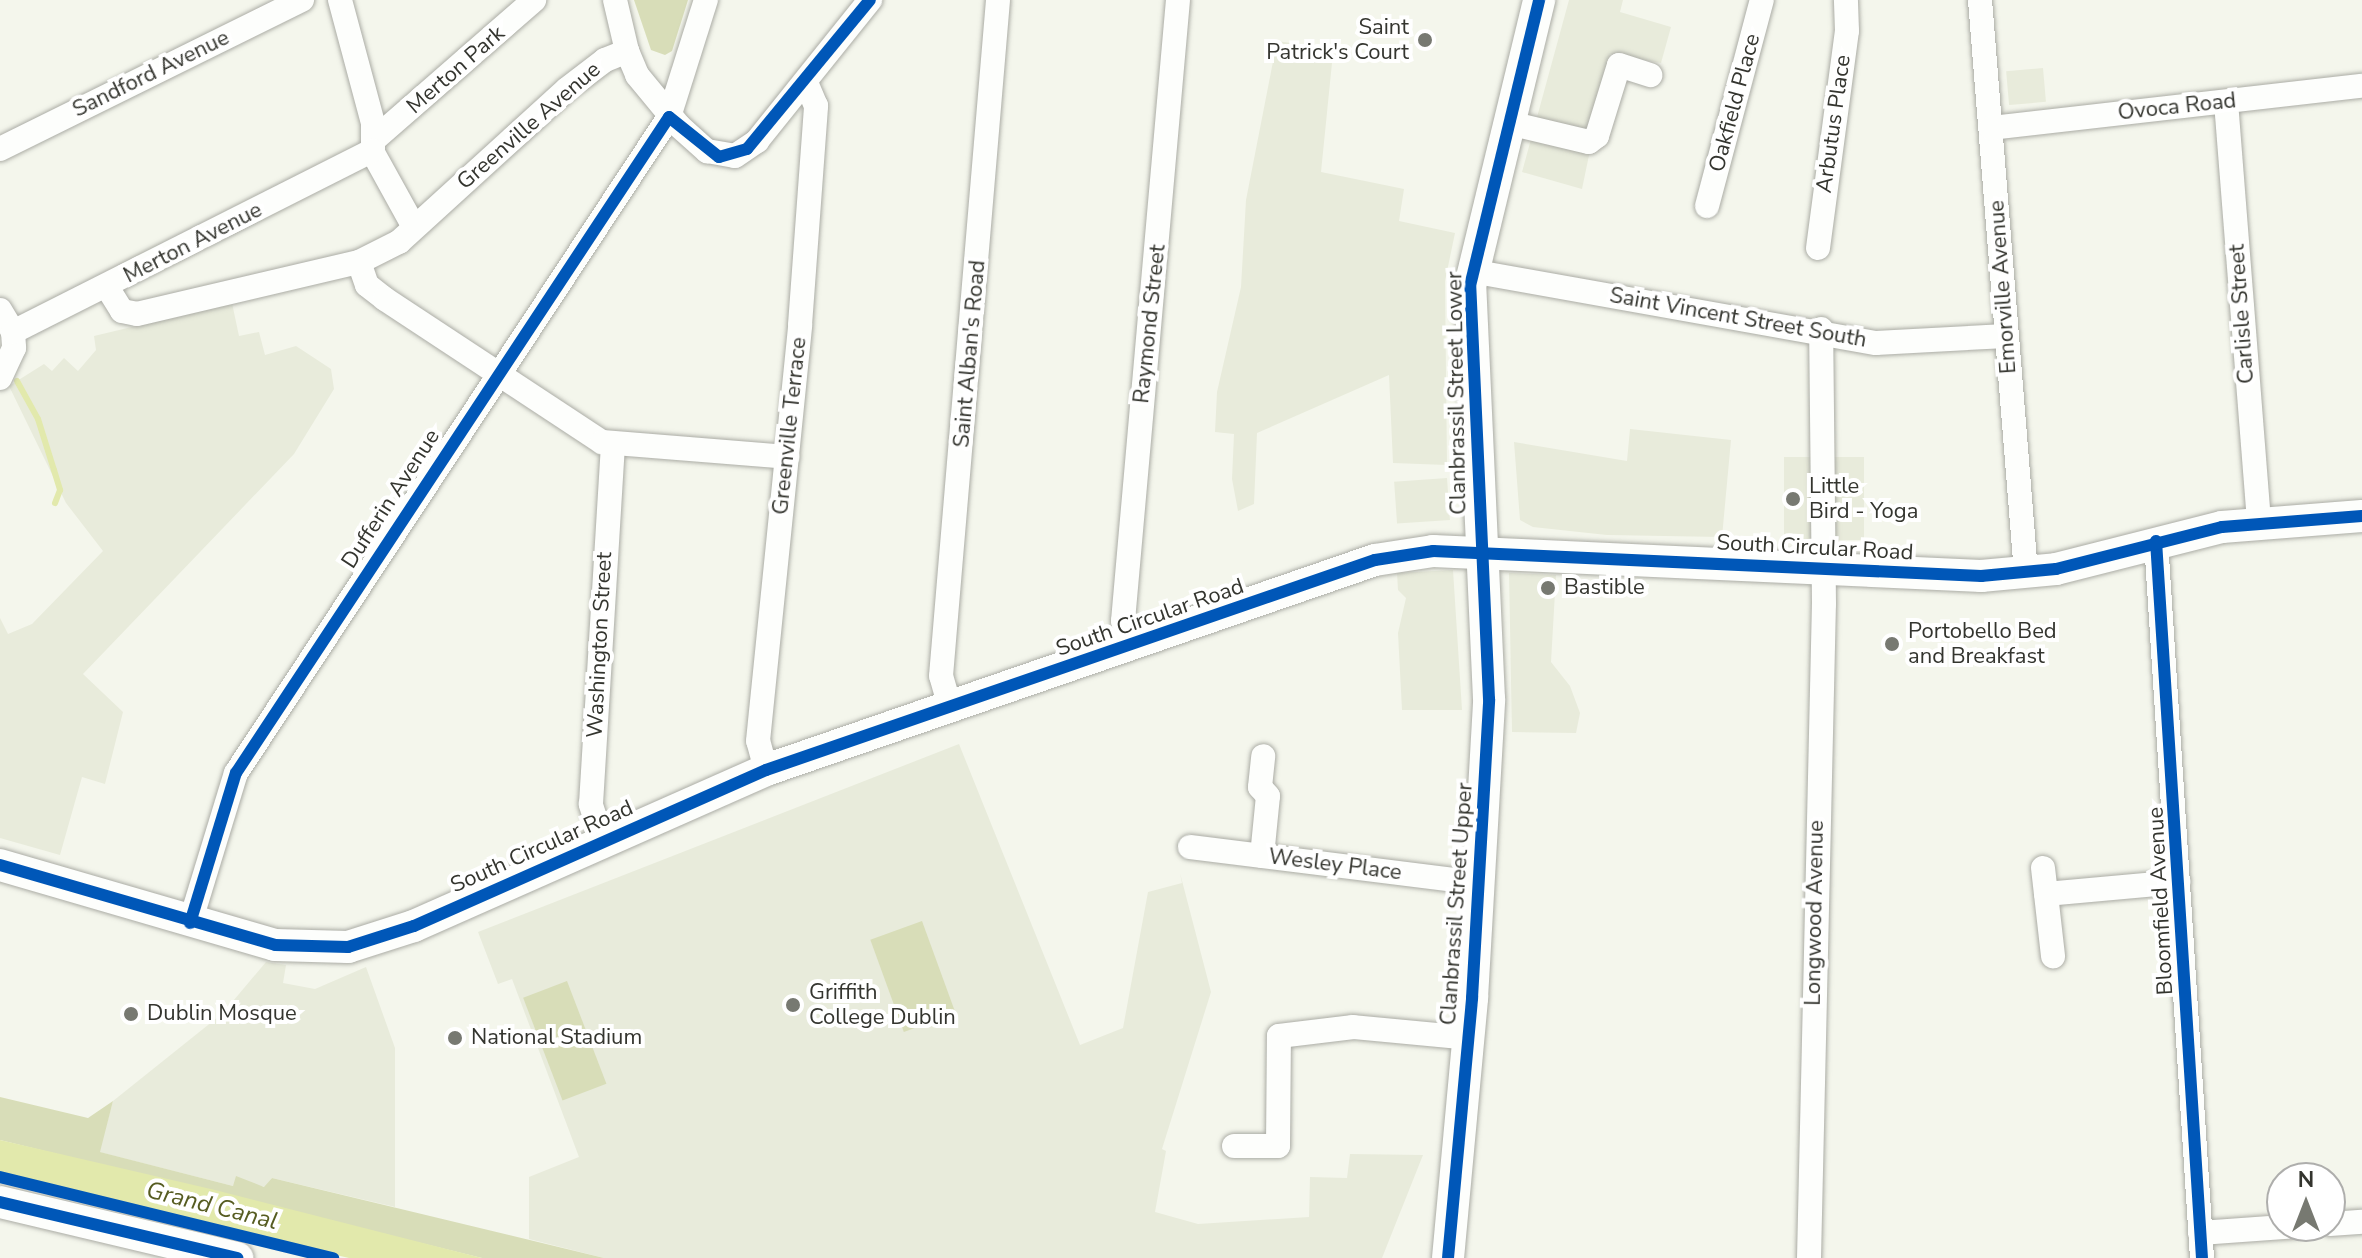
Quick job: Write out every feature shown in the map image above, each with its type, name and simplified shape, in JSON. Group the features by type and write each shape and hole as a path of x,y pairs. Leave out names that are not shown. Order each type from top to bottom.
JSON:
{"main road":[{"name":"Clanbrassil Street Lower","path":"1482,552 1471,271 1539,0"},
{"name":"South Circular Road","path":"0,865 190,923 284,947 348,947 414,926 766,770 1375,560 1433,551 1823,569 2026,573 2156,541 2259,525 2362,516"},
{"name":"Clanbrassil Street Upper","path":"1448,1258 1469,1038 1489,699 1482,552"},
{"path":"0,1202 178,1252 237,1258"}],"street":[{"name":"Sandford Avenue","path":"0,149 302,0"},
{"path":"340,0 374,145 414,227"},
{"name":"Merton Park","path":"374,145 534,0"},
{"path":"615,0 627,51"},
{"name":"Dufferin Avenue","path":"190,923 236,773 669,117 706,0"},
{"name":"Greenville Avenue","path":"107,287 122,311 137,314 359,262 399,242 567,89 605,60 627,51 637,75 669,117 707,151 735,156 757,141 870,0"},
{"name":"Saint Alban's Road","path":"950,707 941,676 998,0"},
{"name":"Raymond Street","path":"1130,647 1123,621 1178,0"},
{"name":"Oakfield Place","path":"1707,206 1762,0"},
{"name":"Arbutus Place","path":"1818,248 1847,31 1846,0"},
{"name":"Emorville Avenue","path":"1980,0 2026,573"},
{"path":"1509,123 1589,142 1597,136 1619,65 1650,75"},
{"name":"Greenville Terrace","path":"766,770 758,741 787,457 816,106 806,83"},
{"name":"Ovoca Road","path":"1991,128 2362,86"},
{"name":"Carlisle Street","path":"2226,102 2259,525"},
{"name":"Merton Avenue","path":"13,332 107,287 374,145"},
{"path":"359,262 372,289 613,446 787,457"},
{"name":"Saint Vincent Street South","path":"1471,271 1904,345 2006,336"},
{"path":"0,310 13,332 14,348 0,378"},
{"name":"Longwood Avenue","path":"1809,1258 1823,569 1821,329"},
{"name":"Washington Street","path":"603,842 591,804 613,446"},
{"name":"Bloomfield Avenue","path":"2156,541 2202,1258"},
{"path":"1262,856 1268,796 1260,787 1263,756"},
{"name":"Wesley Place","path":"1190,847 1480,883"},
{"path":"2043,868 2053,956"},
{"path":"2046,894 2178,882"},
{"path":"1234,1146 1278,1146 1279,1036 1353,1027 1469,1038"},
{"path":"2200,1233 2266,1228"}],"shaded area":[{"path":"634,0 688,0 672,51 665,55 651,50"},
{"path":"1569,0 1623,0 1620,12 1671,27 1661,63 1610,54 1582,189 1522,172"},
{"path":"1277,41 1305,45 1304,59 1332,63 1321,172 1404,189 1399,221 1455,233 1445,281 1447,465 1393,463 1389,375 1257,433 1254,504 1238,511 1232,479 1234,434 1215,432 1217,392 1241,287 1246,200"},
{"path":"2043,68 2046,102 2009,105 2006,71"},
{"path":"232,303 239,336 259,332 265,355 296,346 331,369 334,389 294,454 83,674 123,712 105,784 82,777 60,855 0,838 0,618 8,634 32,624 103,551 66,503 9,386 44,364 52,371 64,358 78,371 96,350 94,336"},
{"path":"1630,429 1731,440 1722,537 1607,535 1533,527 1520,520 1514,442 1627,461"},
{"path":"1784,457 1864,457 1864,540 1784,540"},
{"path":"1447,478 1450,520 1397,524 1394,482"},
{"path":"1453,570 1462,710 1402,710 1398,633 1406,598 1398,590 1397,573"},
{"path":"1509,573 1556,575 1551,662 1570,686 1580,713 1576,733 1512,732"},
{"name":"Griffith College Dublin","path":"959,744 1080,1045 1123,1028 1148,892 1182,883 1180,873 1211,992 1162,1149 1166,1151 1155,1212 1198,1224 1309,1217 1310,1177 1347,1178 1350,1154 1423,1155 1382,1258 604,1258 529,1239 529,1177 579,1157 512,979 498,984 478,932"},
{"path":"922,921 956,1013 904,1032 870,940"},
{"path":"266,962 286,965 283,983 315,989 366,967 395,1048 395,1207 272,1178 265,1187 238,1180 233,1186 99,1152 113,1101 223,1013"},
{"path":"567,981 606,1084 563,1101 523,998"},
{"path":"0,1097 88,1118 113,1101 100,1152 233,1186 236,1176 264,1187 272,1178 604,1258 482,1258 0,1140"}],"water":[{"name":"Grand Canal","path":"0,1140 215,1190 482,1258 349,1258 294,1245 0,1172"}],"waterway":[{"path":"17,381 38,419 54,470 60,490 55,503"}],"cycle path":[{"path":"190,923 236,773 669,117 719,157 747,149 870,0"},
{"path":"1448,1258 1472,998 1489,699 1470,286 1539,0"},
{"path":"0,865 275,945 348,947 414,926 766,770 1375,560 1433,551 1981,576 2056,569 2222,527 2362,516"},
{"path":"2156,541 2202,1258"},
{"path":"0,1177 333,1258"},
{"path":"0,1202 237,1258"}],"place":[{"name":"Saint Patrick's Court","path":"1425,40"},
{"name":"Little Bird - Yoga","path":"1793,499"},
{"name":"Bastible","path":"1548,588"},
{"name":"Portobello Bed and Breakfast","path":"1892,644"},
{"name":"Griffith College Dublin","path":"793,1005"},
{"name":"Dublin Mosque","path":"131,1014"},
{"name":"National Stadium","path":"455,1038"}]}
